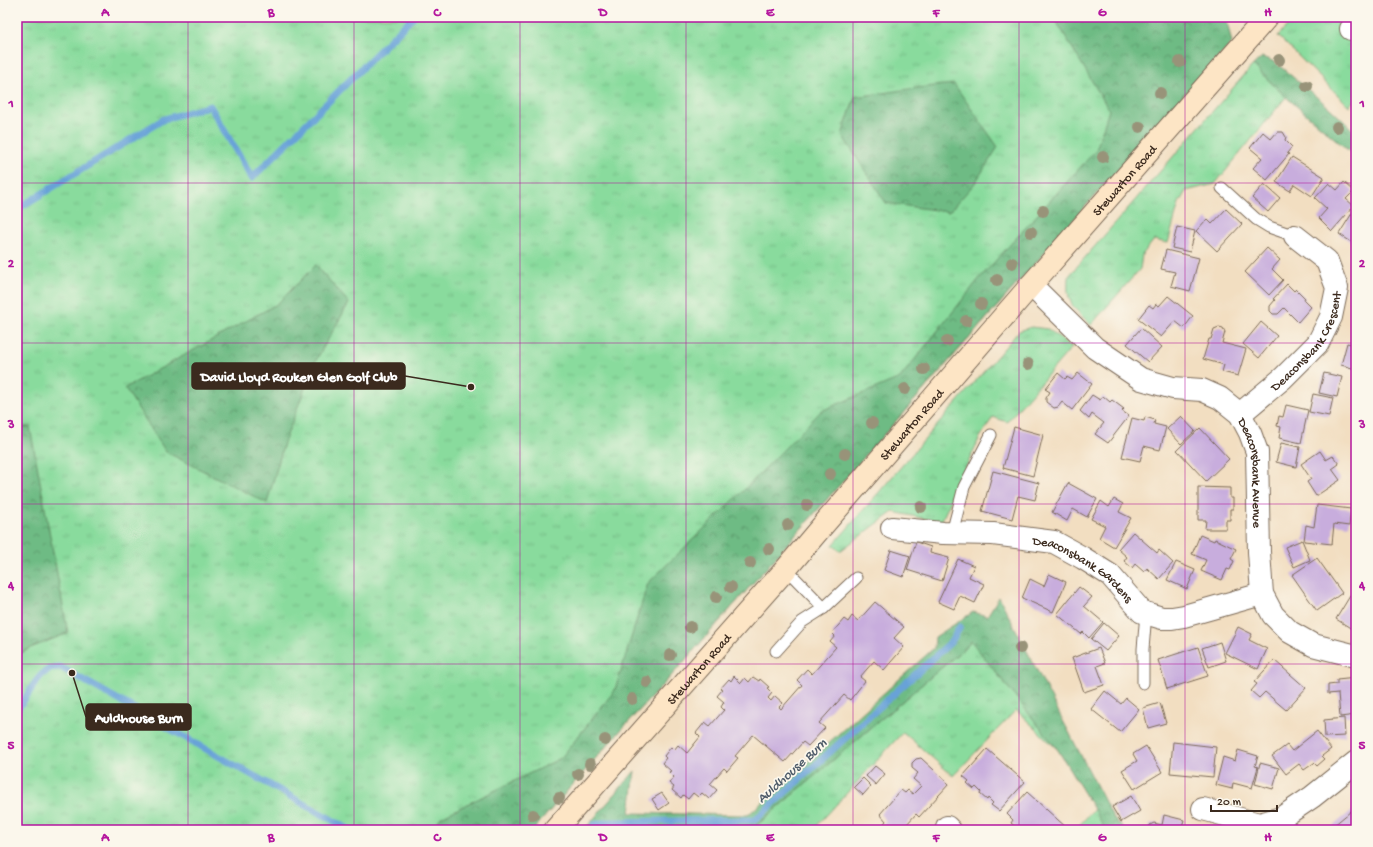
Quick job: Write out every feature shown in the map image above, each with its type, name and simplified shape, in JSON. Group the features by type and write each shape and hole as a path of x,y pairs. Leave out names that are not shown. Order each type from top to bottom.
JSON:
{"main road":[{"name":"Stewarton Road","path":"555,830 786,569 1031,284 1267,17"}],"street":[{"name":"Deaconsbank Crescent","path":"1240,414 1284,378 1318,343 1346,288 1327,262 1295,236"},
{"name":"Deaconsbank Avenue","path":"1031,284 1095,348 1141,380 1173,388 1202,390 1220,398 1240,414 1250,433 1257,452 1259,552 1262,594 1272,615 1290,632 1313,645 1356,656"},
{"name":"Deaconsbank Gardens","path":"892,528 952,533 993,534 1054,542 1110,575 1142,612 1162,618 1184,616 1262,594"},
{"path":"1203,809 1255,827 1259,824 1281,818 1312,797 1356,762"}],"lane":[{"name":"Deaconsbank Crescent","path":"1222,188 1256,219 1270,227 1295,236"},
{"path":"952,533 964,487 991,436"},
{"path":"786,569 824,608"},
{"path":"776,651 802,622 824,608 856,578"},
{"path":"1143,684 1142,649 1146,613"}],"green space":[{"path":"17,17 1138,17 1191,87 672,675 609,743 533,830 17,830"},
{"path":"1054,17 1226,17 1232,43 1179,100 672,675 609,743 533,830 431,830 441,817 561,758 615,690 648,583 744,490 821,411 900,378 979,279 1096,150 1109,110"},
{"path":"1295,17 1344,17 1342,25 1347,35 1356,44 1356,98 1349,106 1278,36"},
{"path":"1262,57 1275,62 1331,109 1356,133 1356,157 1286,97 1253,65"},
{"path":"1253,65 1286,97 1215,184 1186,191 1179,203 1168,243 1154,240 1142,255 1140,269 1091,325 1072,304 1068,293 1068,277"},
{"path":"954,84 998,147 975,183 949,212 886,203 842,135 855,97"},
{"path":"316,265 349,303 315,362 284,443 267,503 166,452 125,388 277,304"},
{"path":"1031,327 1048,329 1072,347 1007,422 993,417 979,439 941,522 893,512 840,551 833,545 1019,331"},
{"path":"17,427 30,427 68,633 17,655"},
{"path":"999,597 1114,819 1125,830 1105,830 1058,750 971,641 751,830 650,828 644,830 584,830 635,771 630,813 748,815 934,648 935,637 973,612 987,616"},
{"path":"971,640 1114,819 1125,830 1075,830 1094,809 1058,750 1016,710 953,776 903,732 813,830 751,830 967,646"}],"building":[{"path":"1263,132 1271,139 1277,132 1283,132 1286,137 1285,140 1292,147 1287,153 1289,154 1267,180 1253,168 1262,158 1250,148"},
{"path":"1292,157 1324,177 1312,196 1294,184 1290,191 1276,182"},
{"path":"1344,182 1354,191 1346,199 1354,206 1332,231 1319,218 1327,209 1315,198 1329,183 1337,190"},
{"path":"1264,184 1280,198 1268,212 1252,198"},
{"path":"1356,207 1356,245 1339,234"},
{"path":"1226,209 1242,224 1217,251 1196,231 1207,219 1212,224"},
{"path":"1177,227 1195,231 1190,252 1172,248"},
{"path":"1267,248 1280,260 1272,269 1283,280 1269,295 1245,272"},
{"path":"1166,250 1199,258 1190,291 1171,286 1175,272 1161,269"},
{"path":"1287,284 1294,291 1296,289 1311,307 1298,322 1284,308 1278,314 1273,314 1270,311 1270,306 1275,300 1273,299"},
{"path":"1168,296 1193,316 1184,328 1175,321 1161,337 1138,319 1149,305 1153,308 1156,304 1159,306"},
{"path":"1261,322 1277,336 1259,358 1243,344"},
{"path":"1219,327 1223,328 1225,332 1222,343 1246,349 1238,376 1222,372 1224,365 1203,359 1209,339 1211,339 1214,329"},
{"path":"1141,328 1162,347 1148,362 1127,344"},
{"path":"1347,343 1356,345 1356,369 1341,365"},
{"path":"1058,373 1065,379 1067,377 1072,380 1078,373 1092,384 1072,410 1062,402 1058,407 1054,408 1046,402 1046,398 1050,392 1045,389"},
{"path":"1324,373 1342,377 1337,397 1319,393"},
{"path":"1313,394 1333,398 1329,416 1309,412"},
{"path":"1092,395 1100,400 1103,396 1110,402 1112,400 1124,409 1122,411 1129,416 1108,443 1095,434 1104,423 1092,414 1089,419 1080,411"},
{"path":"1286,405 1308,410 1301,443 1279,438 1281,427 1277,426 1279,416 1283,417"},
{"path":"1181,416 1195,431 1181,444 1167,429"},
{"path":"1145,417 1155,420 1154,424 1166,427 1160,450 1144,446 1140,461 1122,457 1132,418 1144,421"},
{"path":"1014,427 1043,435 1033,476 1003,468"},
{"path":"1200,428 1229,459 1206,481 1177,450"},
{"path":"1281,443 1300,447 1296,467 1276,462"},
{"path":"1320,451 1326,460 1333,456 1339,464 1332,469 1340,480 1316,496 1307,482 1311,479 1301,464"},
{"path":"993,471 1039,483 1035,500 1018,496 1012,519 982,511"},
{"path":"1068,483 1097,499 1087,517 1073,509 1067,521 1052,512"},
{"path":"1198,487 1230,488 1230,498 1233,498 1233,509 1230,509 1230,520 1226,520 1226,529 1205,529 1206,520 1198,520"},
{"path":"1114,499 1123,504 1119,512 1131,518 1114,547 1099,538 1105,526 1091,519 1101,501 1109,507"},
{"path":"1317,505 1351,509 1349,526 1334,524 1332,544 1304,541 1306,525 1314,527"},
{"path":"1133,532 1157,553 1159,550 1173,563 1159,579 1147,568 1144,572 1135,564 1132,568 1124,561 1127,557 1118,549"},
{"path":"1200,535 1214,541 1215,539 1236,549 1231,559 1234,561 1230,570 1227,569 1222,580 1201,571 1206,560 1192,554"},
{"path":"1302,540 1310,560 1294,567 1285,547"},
{"path":"916,542 931,547 930,553 949,558 942,581 907,570"},
{"path":"891,550 910,556 903,577 884,570"},
{"path":"1317,558 1342,593 1317,611 1292,575"},
{"path":"958,559 974,566 969,577 984,584 975,603 960,596 954,609 938,602"},
{"path":"1176,562 1195,570 1187,589 1167,580"},
{"path":"1049,574 1066,582 1053,612 1022,598 1030,579 1044,586"},
{"path":"1079,587 1092,597 1084,606 1103,622 1089,638 1083,632 1081,634 1057,614"},
{"path":"1353,591 1356,593 1356,622 1352,629 1336,619"},
{"path":"875,602 904,627 894,638 904,647 884,670 874,661 860,677 865,681 850,700 844,695 819,723 825,728 808,746 803,742 785,762 753,735 735,756 738,758 727,771 724,768 710,784 717,790 709,799 702,793 698,797 693,793 688,799 683,795 681,798 672,790 674,787 669,783 674,777 669,772 671,771 662,763 666,758 664,756 671,747 674,750 678,745 687,753 700,737 696,733 705,722 710,726 724,710 721,707 724,702 717,696 722,690 720,689 729,679 731,681 734,676 741,683 745,678 749,682 753,677 759,681 760,679 769,687 767,688 772,693 768,698 771,701 775,696 783,703 779,707 781,709 802,685 797,680 807,669 812,674 836,647 830,642 835,636 832,633 844,619 848,622 852,616 858,621"},
{"path":"1104,623 1119,636 1106,651 1091,639"},
{"path":"1238,627 1252,634 1249,640 1267,649 1258,669 1225,653"},
{"path":"1220,642 1226,661 1209,667 1202,648"},
{"path":"1198,647 1208,676 1167,689 1158,660"},
{"path":"1099,648 1105,663 1097,666 1104,685 1084,692 1072,658"},
{"path":"1274,660 1306,688 1286,710 1265,692 1259,698 1251,691 1257,684 1254,682"},
{"path":"1356,678 1356,715 1340,717 1338,693 1328,694 1328,685 1337,684 1337,680"},
{"path":"1105,691 1121,704 1126,698 1139,709 1120,732 1091,709"},
{"path":"1160,703 1166,723 1148,728 1143,708"},
{"path":"1344,718 1345,736 1325,737 1324,720"},
{"path":"1317,731 1331,749 1322,756 1325,759 1317,766 1314,763 1304,770 1299,764 1286,774 1272,756 1287,745 1292,751"},
{"path":"1173,742 1216,747 1213,777 1170,773"},
{"path":"1146,746 1162,772 1134,789 1122,770 1137,761 1133,754"},
{"path":"987,749 1025,782 999,811 991,805 993,803 988,798 987,800 980,794 981,792 976,787 974,789 967,783 969,781 963,776"},
{"path":"1238,750 1258,756 1255,766 1258,767 1252,788 1233,783 1232,789 1216,785 1223,757 1235,761"},
{"path":"921,758 949,784 919,817 916,814 906,825 909,828 907,830 885,830 881,827 886,821 880,814 901,790 905,793 908,790 913,794 921,786 913,779 918,773 912,768 912,763 916,759"},
{"path":"1260,763 1279,768 1273,789 1255,784"},
{"path":"875,766 885,774 876,785 866,776"},
{"path":"863,778 871,786 863,795 854,787"},
{"path":"1027,792 1067,828 1065,830 1024,830 1022,828 1019,830 1011,823 1013,820 1007,814"},
{"path":"662,793 669,803 659,810 652,799"},
{"path":"1131,796 1140,811 1121,822 1112,807"},
{"path":"1356,807 1356,830 1336,830 1333,826"},
{"path":"1164,815 1184,820 1181,830 1149,830 1150,825 1154,823 1162,825"}],"waterway":[{"path":"17,209 164,119 210,106 252,178 413,17"},
{"name":"Auldhouse Burn","path":"594,825 608,822 755,820 951,642 960,627"},
{"name":"Auldhouse Burn","path":"17,709 40,677 52,668 60,667 350,830"}],"place":[{"name":"David Lloyd Rouken Glen Golf Club","path":"471,387"},
{"name":"Auldhouse Burn","path":"72,673"}]}
